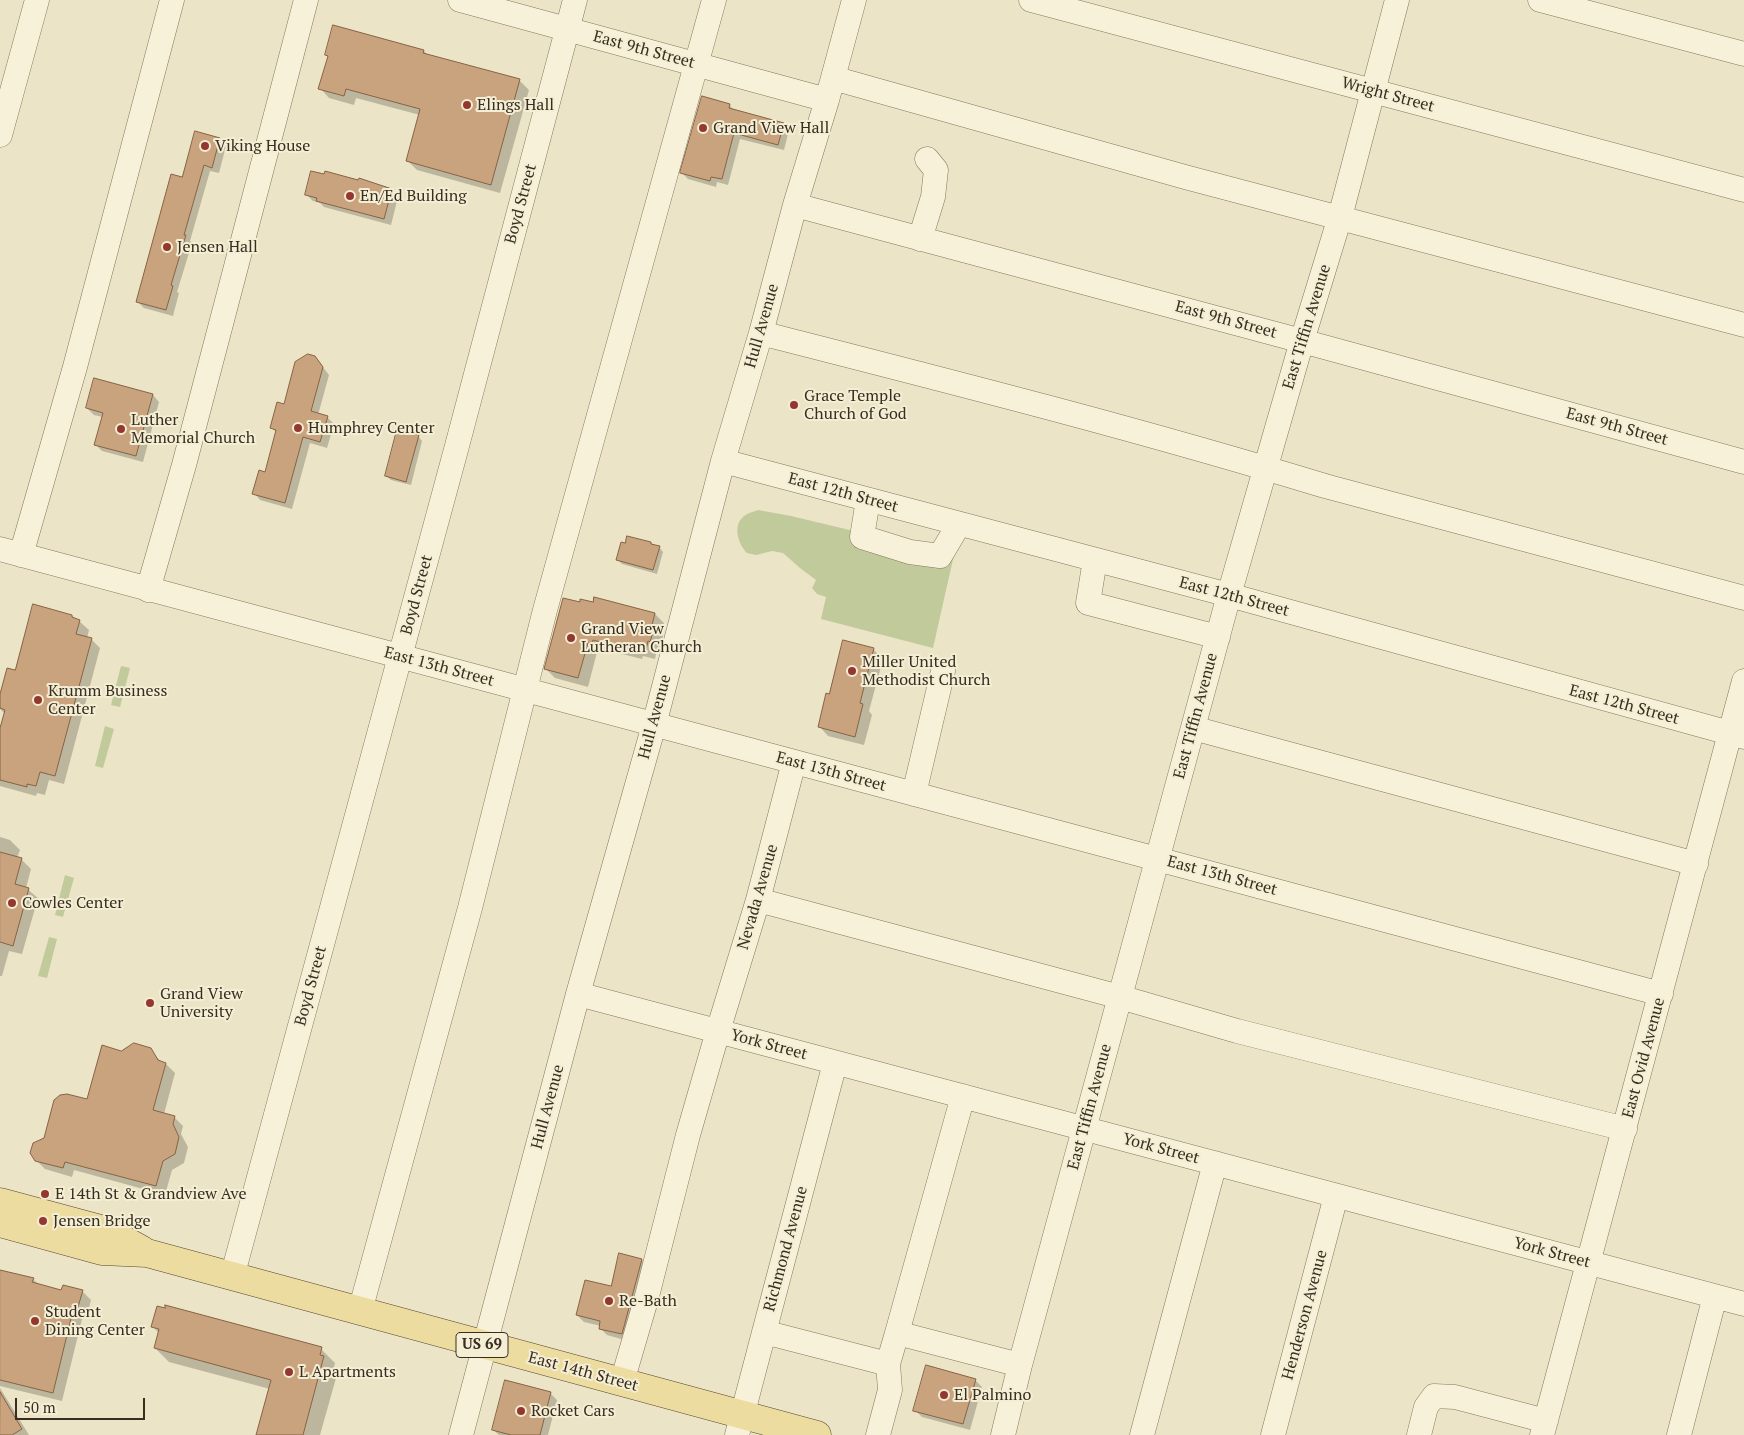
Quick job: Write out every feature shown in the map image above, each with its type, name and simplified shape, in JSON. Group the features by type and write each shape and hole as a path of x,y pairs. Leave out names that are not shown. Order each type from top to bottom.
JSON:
{"main road":[{"name":"East 14th Street","path":"0,1202 108,1231 148,1253 622,1382 740,1425 817,1435"},
{"name":"East 14th Street","path":"0,1223 102,1251 148,1253"}],"street":[{"path":"10,552 66,402 172,0"},
{"path":"148,590 188,451 306,0"},
{"name":"East 9th Street","path":"460,0 827,100"},
{"name":"Boyd Street","path":"232,1277 575,0"},
{"path":"360,1312 470,908 525,690 714,0"},
{"name":"Hull Avenue","path":"460,1435 578,994 654,725 723,462 854,0"},
{"name":"Wright Street","path":"1031,0 1744,190"},
{"name":"East Tiffin Avenue","path":"1003,1435 1020,1365 1229,595 1302,341 1340,217 1372,91 1398,0"},
{"path":"1540,0 1744,54"},
{"path":"0,135 35,1"},
{"path":"833,78 1185,177 1744,325"},
{"path":"920,238 932,197 936,170 927,158"},
{"name":"East 9th Street","path":"795,205 1744,462"},
{"path":"761,333 1744,598"},
{"name":"East 12th Street","path":"723,462 1229,595 1737,736"},
{"path":"868,500 862,537 910,552 940,556 959,524"},
{"name":"East 13th Street","path":"10,552 1661,994"},
{"path":"1095,560 1088,604 1218,637"},
{"path":"914,794 943,671"},
{"name":"East Ovid Avenue","path":"1544,1428 1696,864 1737,736 1744,681"},
{"path":"1193,728 1696,864"},
{"name":"Nevada Avenue","path":"622,1382 646,1300 687,1140 758,900 794,762"},
{"path":"758,900 1120,997 1237,1031 1625,1129"},
{"name":"York Street","path":"578,994 1744,1304"},
{"name":"Richmond Avenue","path":"740,1425 835,1063"},
{"path":"878,1435 890,1390 888,1364 963,1096"},
{"path":"1142,1435 1215,1164"},
{"name":"Henderson Avenue","path":"1274,1435 1336,1196"},
{"path":"1680,1435 1715,1296"},
{"path":"764,1332 888,1364"},
{"path":"897,1333 1020,1365"},
{"path":"1419,1435 1426,1407 1434,1396 1455,1397 1544,1428"}],"green space":[{"path":"758,510 791,516 954,555 933,648 821,619 826,597 817,594 812,588 816,580 783,553 772,551 756,555 747,553 741,545 737,531 740,521 746,514"},
{"path":"121,666 130,668 120,707 111,705"},
{"path":"105,726 114,729 103,768 95,766"},
{"path":"65,875 74,878 63,917 55,915"},
{"path":"49,937 57,939 47,978 38,976"}],"building":[{"name":"Elings Hall","path":"333,25 424,50 423,53 520,79 491,185 406,161 420,109 346,89 344,96 318,89 328,56 325,55"},
{"name":"Grand View Hall","path":"702,96 730,104 729,108 784,123 778,145 734,133 722,179 711,177 710,181 680,173"},
{"name":"Jensen Hall","path":"195,131 220,138 212,168 204,165 184,235 186,235 171,285 173,286 166,310 136,302 171,174 182,177"},
{"name":"En/Ed Building","path":"311,171 324,174 325,171 358,180 359,178 392,189 384,219 316,201 317,198 305,195"},
{"name":"Humphrey Center","path":"308,354 315,356 323,367 311,411 328,416 320,442 303,437 285,503 252,494 259,470 265,472 276,430 270,428 277,402 284,404 295,362"},
{"name":"Luther Memorial Church","path":"94,378 153,394 136,456 94,445 103,413 86,408"},
{"path":"397,430 419,435 406,482 385,476"},
{"path":"627,536 660,546 653,570 616,560 621,542 625,543"},
{"name":"Grand View Lutheran Church","path":"594,597 655,613 652,625 655,625 646,650 634,647 633,651 593,640 592,644 588,643 578,678 544,669 563,598 580,602 580,599 593,602"},
{"name":"Krumm Business Center","path":"33,604 72,615 72,617 80,620 76,634 92,638 55,776 40,772 36,786 27,784 27,787 0,780 0,728 5,710 0,708 0,694 7,668 15,670"},
{"name":"Miller United Methodist Church","path":"843,640 874,648 860,703 863,704 855,737 818,727 826,693 829,694"},
{"name":"Cowles Center","path":"0,852 22,858 15,884 29,888 13,946 0,942"},
{"path":"134,1043 151,1048 158,1060 166,1063 153,1110 175,1116 173,1124 179,1137 175,1154 163,1161 156,1186 65,1162 63,1168 35,1161 30,1153 33,1143 44,1138 54,1100 60,1095 67,1094 87,1099 102,1045 121,1051"},
{"name":"Re-Bath","path":"619,1253 642,1259 622,1334 599,1329 600,1321 576,1315 585,1280 611,1286"},
{"name":"Student Dining Center","path":"0,1270 34,1278 32,1282 61,1290 63,1285 83,1290 78,1307 74,1306 53,1393 0,1380"},
{"name":"L Apartments","path":"165,1305 322,1347 320,1355 324,1356 303,1435 256,1435 271,1380 154,1348 159,1329 151,1327 157,1306 165,1308"},
{"name":"El Palmino","path":"926,1365 976,1379 963,1424 913,1411"},
{"name":"Rocket Cars","path":"505,1380 551,1392 540,1435 511,1435 492,1430"},
{"path":"0,1392 22,1429 12,1435 0,1435"}],"place":[{"name":"Elings Hall","path":"467,105"},
{"name":"Grand View Hall","path":"703,128"},
{"name":"Viking House","path":"205,146"},
{"name":"En/Ed Building","path":"350,196"},
{"name":"Jensen Hall","path":"167,247"},
{"name":"Grace Temple Church of God","path":"794,405"},
{"name":"Humphrey Center","path":"298,428"},
{"name":"Luther Memorial Church","path":"121,429"},
{"name":"Grand View Lutheran Church","path":"571,638"},
{"name":"Miller United Methodist Church","path":"852,671"},
{"name":"Krumm Business Center","path":"38,700"},
{"name":"Cowles Center","path":"12,903"},
{"name":"Grand View University","path":"150,1003"},
{"name":"E 14th St & Grandview Ave","path":"45,1194"},
{"name":"Jensen Bridge","path":"43,1221"},
{"name":"Re-Bath","path":"609,1301"},
{"name":"Student Dining Center","path":"35,1321"},
{"name":"L Apartments","path":"289,1372"},
{"name":"El Palmino","path":"944,1395"},
{"name":"Rocket Cars","path":"521,1411"}]}
